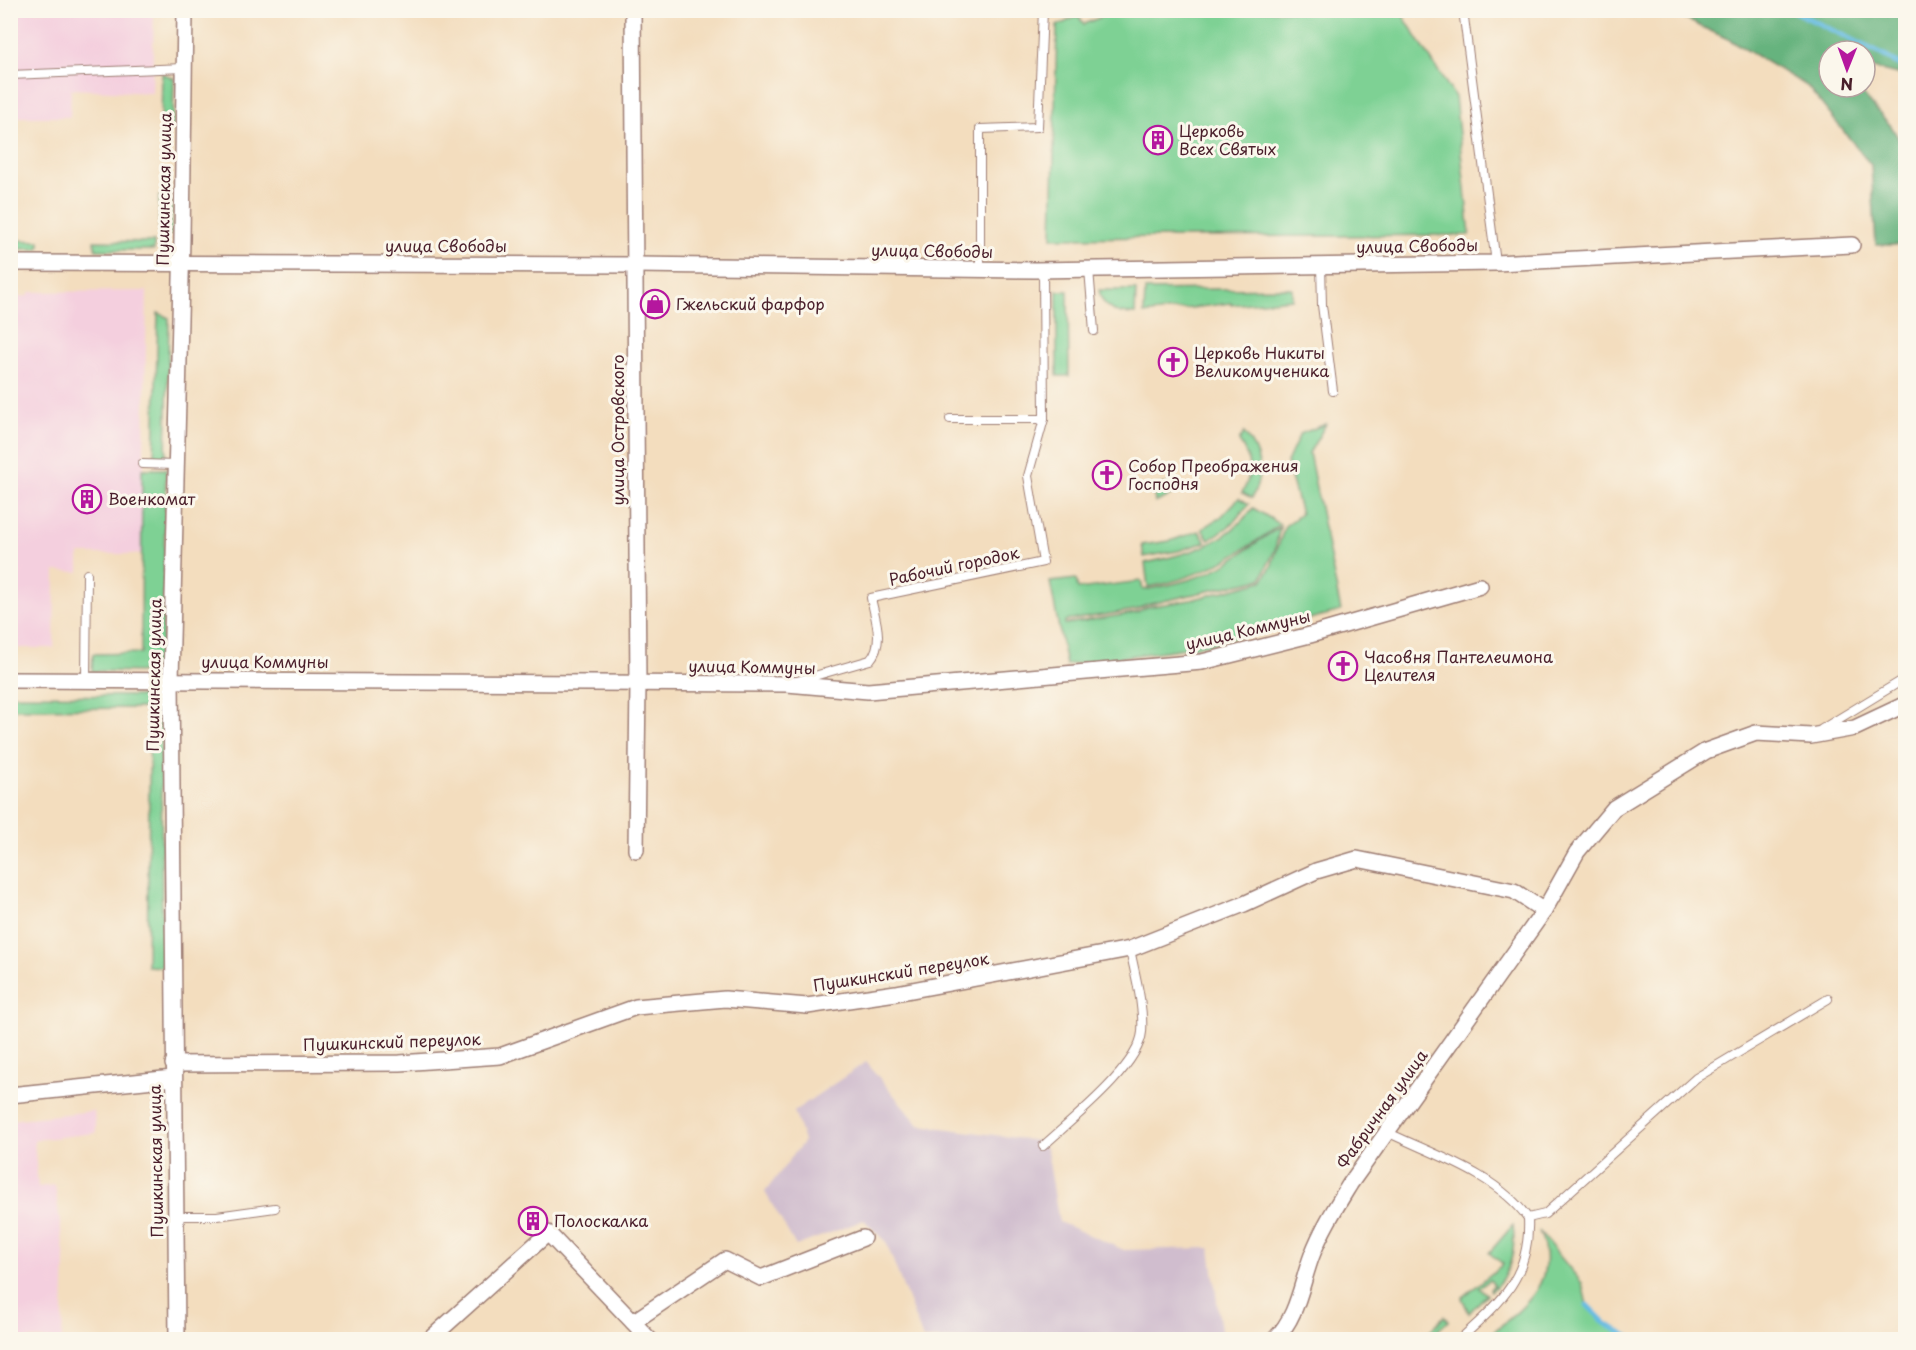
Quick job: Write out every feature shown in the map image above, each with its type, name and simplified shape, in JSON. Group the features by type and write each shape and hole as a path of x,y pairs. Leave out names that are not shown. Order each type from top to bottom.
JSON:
{"street":[{"name":"Пушкинская улица","path":"177,1340 171,679 184,10"},
{"name":"улица Островского","path":"633,10 638,683 636,850"},
{"name":"улица Свободы","path":"10,263 635,264 1043,270 1496,263 1852,245"},
{"name":"улица Коммуны","path":"10,680 171,679 787,684 868,691 1203,662 1480,585"},
{"name":"Фабричная улица","path":"1274,1340 1296,1309 1312,1256 1328,1220 1350,1184 1389,1133 1544,911 1577,852 1614,808 1707,751 1746,736 1756,733 1811,736 1855,728 1905,704"},
{"name":"Пушкинский переулок","path":"10,1095 173,1071 400,1063 500,1056 636,1007 726,999 807,1006 896,993 1130,949 1244,904 1316,871 1357,859 1514,891 1544,911"},
{"path":"429,1340 548,1233 650,1339"},
{"path":"633,1322 725,1260 761,1278 863,1238"}],"lane":[{"path":"981,270 980,129 1038,127 1043,10"},
{"path":"1463,10 1496,263"},
{"path":"10,75 184,68"},
{"path":"1321,266 1322,305 1333,391"},
{"path":"1089,269 1094,331"},
{"name":"Рабочий городок","path":"787,684 870,660 877,651 879,640 871,597 1043,562 1028,476 1044,419 1043,270"},
{"path":"950,419 1044,419"},
{"path":"142,464 176,465"},
{"path":"86,680 87,574"},
{"path":"1811,736 1905,678"},
{"path":"1043,1146 1125,1068 1137,1051 1142,1034 1142,1019 1130,949"},
{"path":"1528,1218 1545,1214 1696,1078 1828,999"},
{"path":"1389,1133 1500,1187 1528,1218 1525,1256 1518,1279 1502,1301 1460,1340"},
{"path":"175,1216 217,1216 274,1208"}],"shaded area":[{"path":"10,11 154,11 152,93 71,89 70,117 11,117"},
{"path":"147,291 142,554 79,554 79,572 55,571 54,648 11,648 10,297 29,296 29,292"},
{"path":"866,1062 919,1125 1038,1141 1047,1150 1059,1222 1124,1250 1210,1248 1222,1339 923,1339 886,1242 864,1220 796,1246 765,1192 804,1141 794,1111"},
{"path":"94,1111 96,1133 34,1140 38,1187 55,1185 65,1260 62,1339 11,1339 11,1120"}],"green space":[{"path":"1118,10 1400,11 1455,97 1470,235 1052,238 1057,26 1078,16 1084,24"},
{"path":"1668,11 1905,11 1905,76 1877,69 1877,39 1817,39 1817,98 1807,86 1730,40"},
{"path":"162,73 174,78 173,129 161,129"},
{"path":"1818,99 1867,99 1891,126 1905,149 1905,245 1876,245 1871,165"},
{"path":"159,196 172,200 171,235 159,235"},
{"path":"11,240 40,241 40,246 37,249 11,249"},
{"path":"94,241 154,242 154,250 96,250"},
{"path":"1292,288 1292,299 1231,305 1231,303 1144,314 1145,290"},
{"path":"1099,290 1136,290 1135,314 1111,310 1103,302"},
{"path":"1057,291 1068,291 1069,376 1057,376"},
{"path":"158,313 169,318 166,459 154,459"},
{"path":"1326,424 1309,453 1341,611 1207,645 1066,665 1050,582 1076,579 1078,589 1141,581 1143,590 1177,583 1220,567 1280,527 1275,550 1261,579 1146,605 1135,610 1065,621 1065,624 1135,613 1147,607 1191,600 1262,581 1271,567 1285,526 1301,514 1287,462 1300,434"},
{"path":"1244,433 1254,448 1259,464 1258,480 1252,498 1242,493 1249,473 1248,460 1239,441"},
{"path":"142,469 166,469 162,662 150,672 92,671 93,654 141,653"},
{"path":"1181,482 1172,495 1155,503 1153,486"},
{"path":"1239,498 1249,504 1231,525 1209,540 1202,529 1221,517"},
{"path":"1253,508 1280,524 1218,564 1184,578 1148,587 1145,563 1205,546 1230,531"},
{"path":"1199,531 1206,542 1178,551 1144,557 1142,545 1170,541"},
{"path":"11,695 149,696 159,701 161,707 162,967 147,966 150,708 11,709"},
{"path":"1513,1225 1513,1252 1508,1269 1491,1291 1494,1285 1490,1280 1479,1288 1487,1294 1469,1313 1462,1298 1503,1264 1489,1253"},
{"path":"1539,1231 1582,1283 1587,1305 1597,1317 1635,1339 1484,1339 1523,1306 1534,1294 1541,1281 1545,1266 1545,1250"},
{"path":"1444,1316 1448,1321 1434,1334 1432,1339 1423,1339"}],"waterway":[{"path":"1791,10 1883,55 1906,69"},
{"path":"1587,1305 1606,1324 1635,1340"}],"place":[{"name":"Церковь Всех Святых","path":"1158,140"},
{"name":"Гжельский фарфор","path":"655,304"},
{"name":"Церковь Никиты Великомученика","path":"1173,362"},
{"name":"Собор Преображения Господня","path":"1107,475"},
{"name":"Военкомат","path":"87,499"},
{"name":"Часовня Пантелеимона Целителя","path":"1343,666"},
{"name":"Полоскалка","path":"533,1221"}]}
